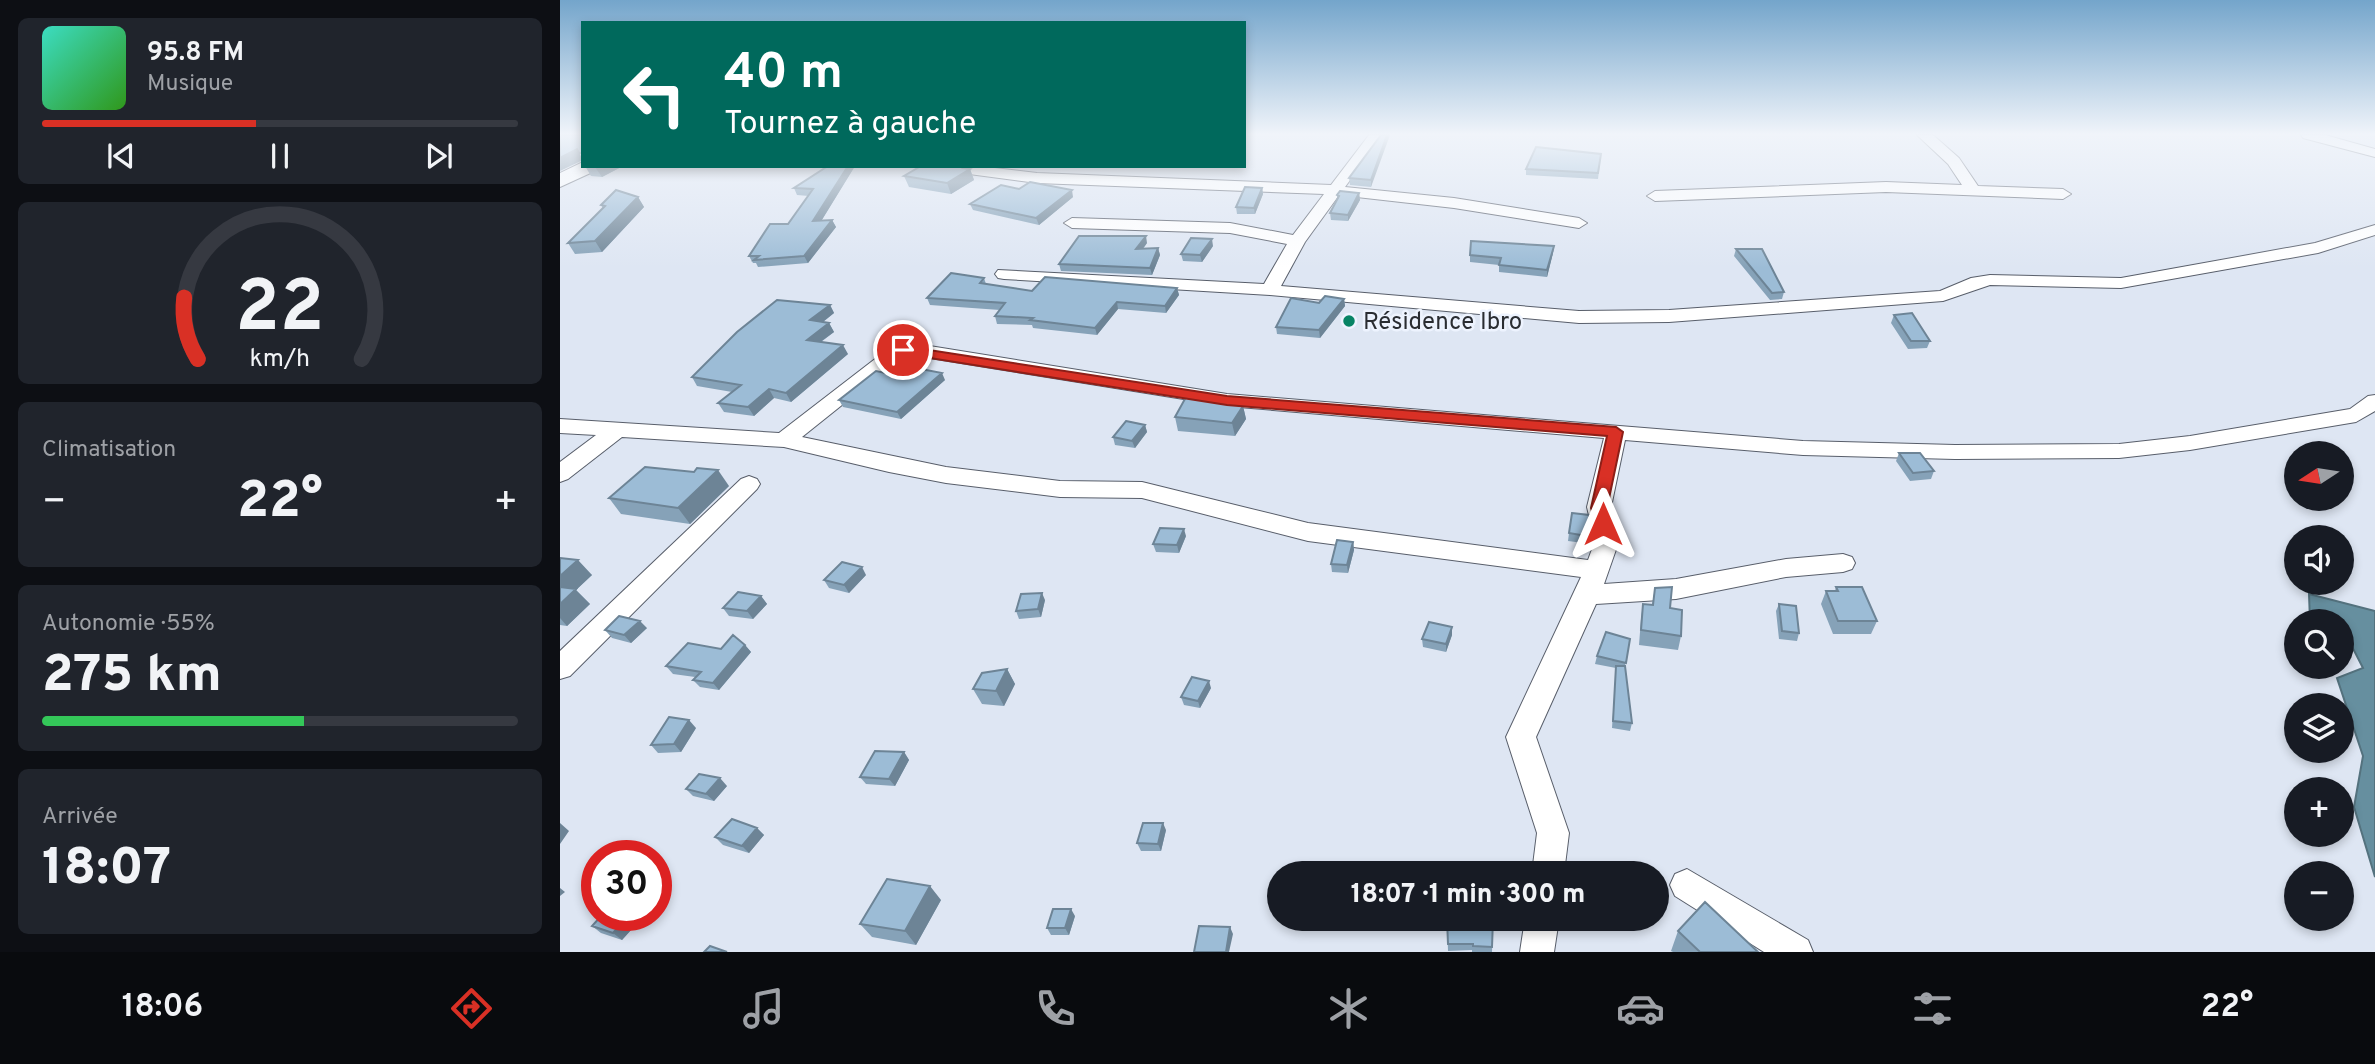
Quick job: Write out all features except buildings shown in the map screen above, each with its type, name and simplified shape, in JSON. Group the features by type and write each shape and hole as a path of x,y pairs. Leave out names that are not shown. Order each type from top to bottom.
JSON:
{"street":[{"path":"1069,179 1334,190 1454,203 1579,223"},
{"path":"1270,290 1297,241 1342,179"},
{"path":"1966,179 1973,191"},
{"path":"1655,196 1886,187 2063,194"},
{"path":"1072,223 1230,228 1297,241"},
{"path":"1004,274 1270,290 1579,317 1670,316 1944,296 1977,282 1990,280 2121,283 2318,248 2375,230"},
{"path":"784,440 895,353 911,349 1227,400 1804,448 1955,452 2119,451 2366,419 2375,401"},
{"path":"560,426 784,440 889,465 946,475 1060,489 1142,490 1308,532 1596,570"},
{"path":"560,474 615,431"},
{"path":"1550,861 1553,833 1521,737 1587,595 1607,541 1599,508 1616,432"},
{"path":"560,668 749,484"},
{"path":"1587,595 1676,589 1786,568 1843,563"},
{"path":"1687,885 1796,952"},
{"path":"1537,952 1540,931"}],"water":[{"path":"2309,595 2313,595 2375,611 2375,877 2354,807 2363,756 2354,729 2354,693 2342,693 2337,679 2354,679 2354,671 2363,668 2354,650 2354,609 2310,609"}],"place":[{"name":"Résidence Ibro","path":"1349,321"}],"route":[{"path":"903,350 911,349 1227,400 1616,432 1599,508 1603,524"}]}
